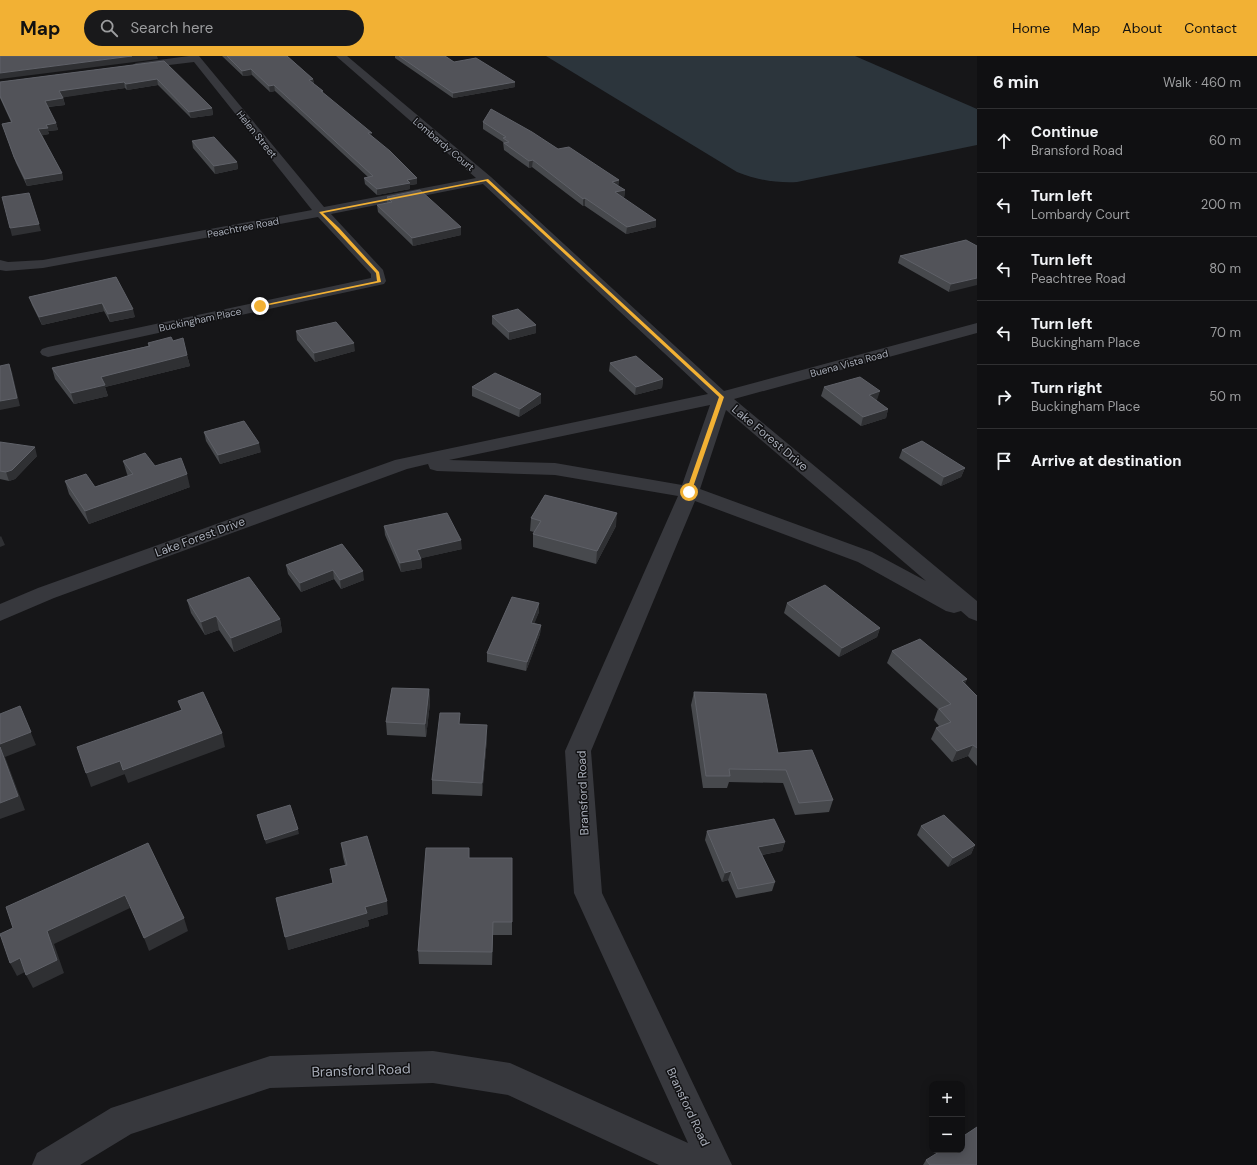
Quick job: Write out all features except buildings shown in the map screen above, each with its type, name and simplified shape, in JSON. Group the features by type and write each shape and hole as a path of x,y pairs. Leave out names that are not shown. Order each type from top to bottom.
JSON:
{"street":[{"name":"Lombardy Court","path":"341,56 486,180 721,397"},
{"path":"126,68 195,57"},
{"name":"Helen Street","path":"195,57 320,212"},
{"name":"Peachtree Road","path":"0,264 6,267 43,264 486,180"},
{"name":"Buckingham Place","path":"48,352 379,282 378,273 338,228 320,212"},
{"name":"Buena Vista Road","path":"721,397 977,328"},
{"name":"Lake Forest Drive","path":"0,613 46,593 402,464 721,397 977,613"},
{"name":"Bransford Road","path":"716,1165 588,893 578,750 689,492 721,397"},
{"name":"Lake Forest Drive","path":"402,464 555,469 689,492 865,558 977,619"},
{"name":"Bransford Road","path":"49,1165 123,1120 270,1072 433,1067 510,1079 697,1165"}],"shaded area":[{"path":"546,56 855,56 977,109 977,145 797,182 759,179 737,172"}],"route":[{"path":"260,306 379,282 378,273 338,228 320,212 486,180 721,397 689,492"}]}
